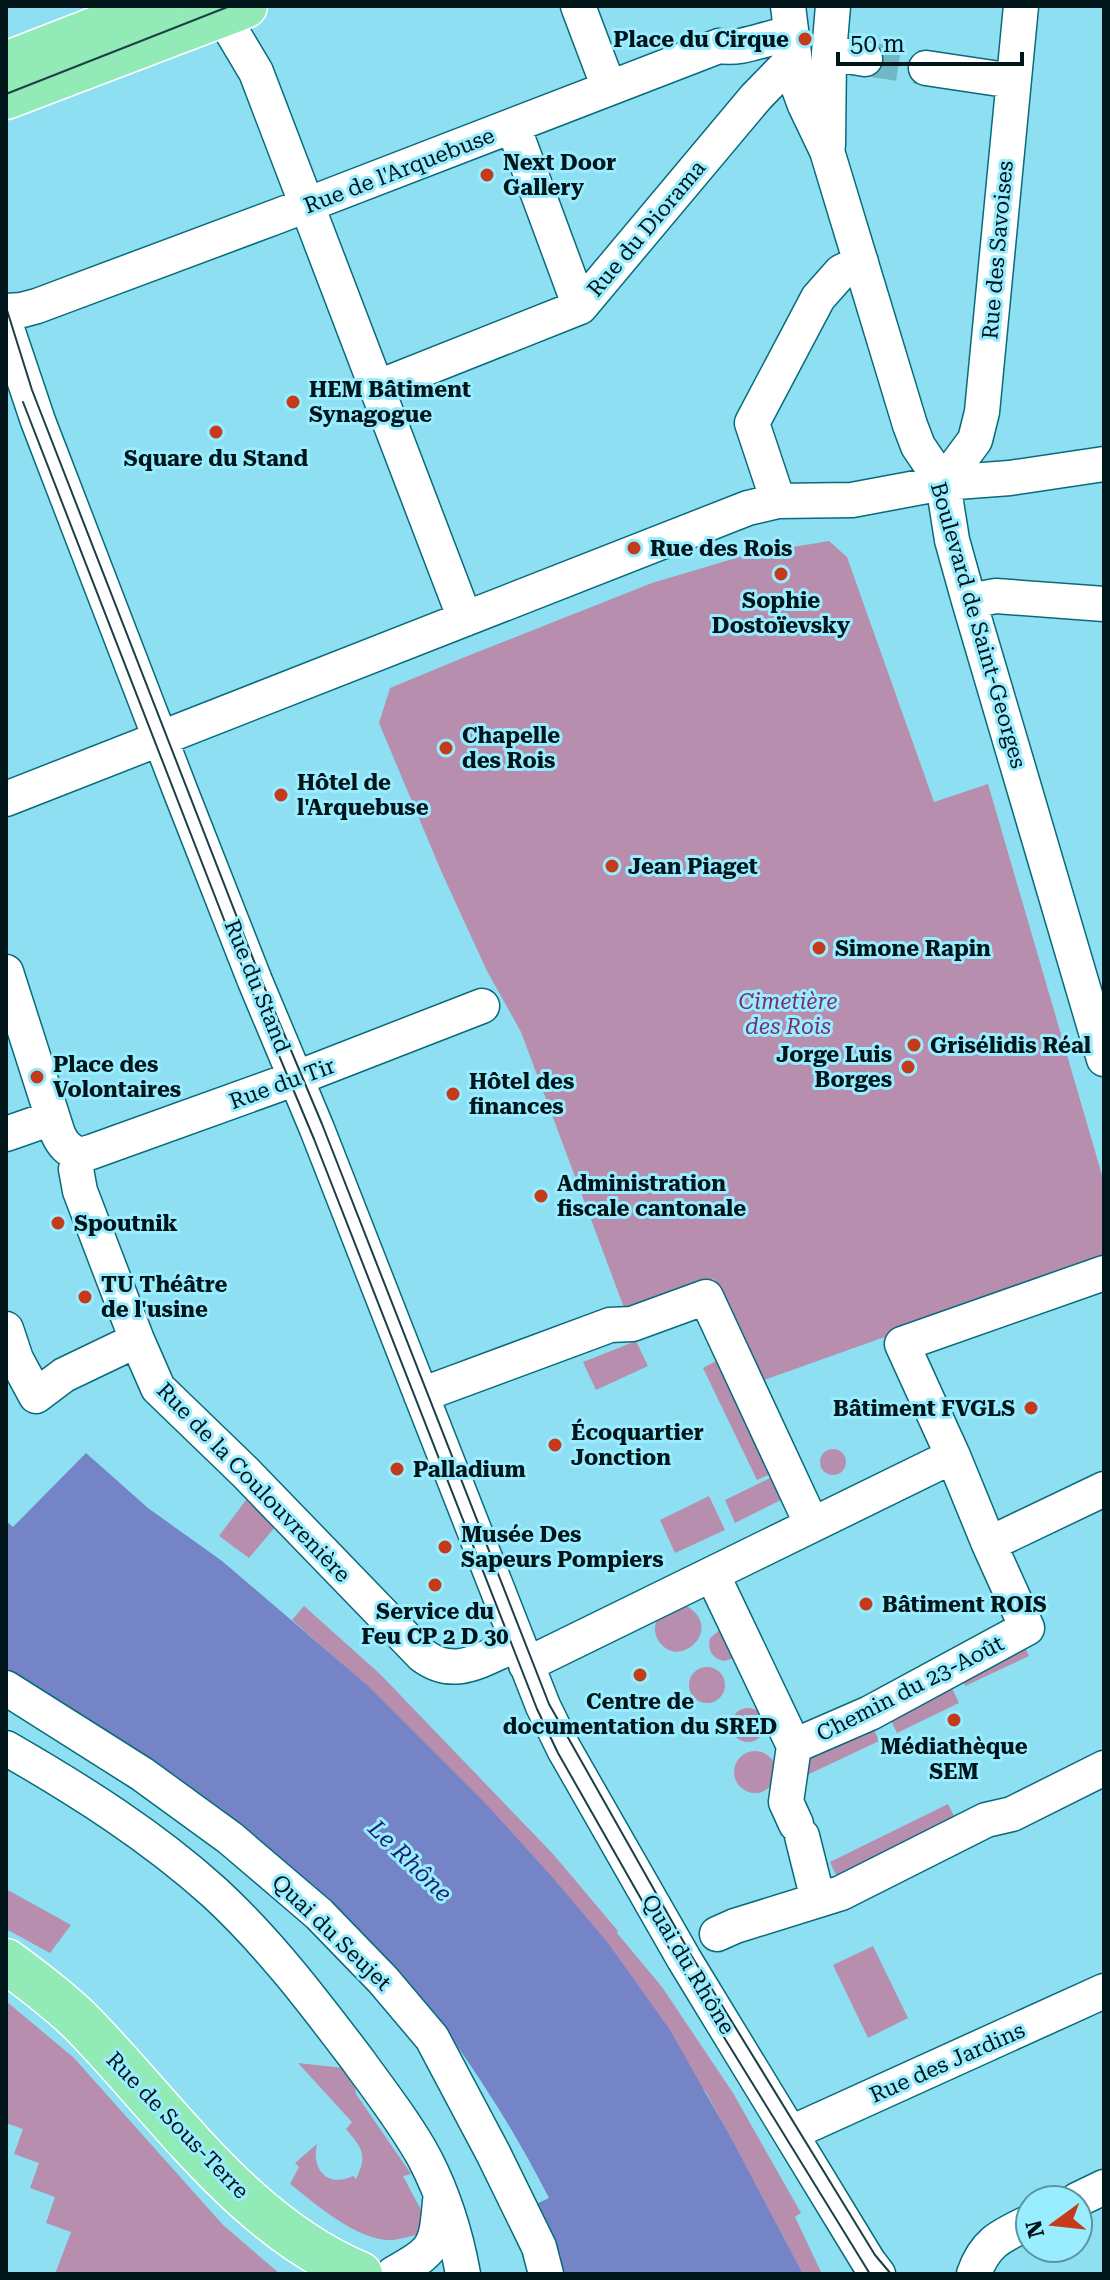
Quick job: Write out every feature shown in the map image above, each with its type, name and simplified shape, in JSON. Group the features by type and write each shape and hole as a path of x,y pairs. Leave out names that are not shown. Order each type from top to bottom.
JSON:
{"main road":[{"path":"7,70 86,18 155,6"},
{"path":"7,70 234,11"},
{"name":"Rue de Sous-Terre","path":"6,1961 79,2021 237,2190 301,2242 360,2274"}],"street":[{"path":"578,6 609,88"},
{"path":"827,151 833,6"},
{"name":"Rue des Savoises","path":"943,483 975,440 979,428 1021,6"},
{"path":"234,11 305,206 465,619"},
{"path":"791,33 798,86 827,151"},
{"name":"Rue de l'Arquebuse","path":"6,311 37,306 719,46 736,49 791,33"},
{"name":"Rue du Diorama","path":"376,388 580,307 756,97 791,33"},
{"path":"829,53 865,59"},
{"path":"926,68 1013,81"},
{"path":"513,126 580,307"},
{"name":"Boulevard de Saint-Georges","path":"827,151 910,425 918,446 943,483 952,540 969,601 1089,952 1104,1059"},
{"path":"778,501 752,423 818,298 841,272 861,262"},
{"name":"Rue du Stand","path":"6,326 38,421 255,981 433,1390 531,1654"},
{"path":"6,799 748,508 778,501 852,500 943,483 1010,478 1104,464"},
{"path":"969,601 996,596 1104,604"},
{"path":"6,972 16,1037 36,1066 62,1143 80,1155"},
{"name":"Rue du Tir","path":"80,1155 296,1078 482,1006"},
{"path":"6,1134 52,1118"},
{"name":"Rue de la Coulouvrenière","path":"80,1155 76,1169 80,1191 158,1388 432,1663 456,1667 531,1654"},
{"name":"Chemin du 23-Août","path":"712,1574 794,1746 870,1713 1027,1628 902,1344 1104,1273"},
{"path":"433,1390 610,1325 632,1324 706,1297 812,1525"},
{"path":"6,1329 16,1359 36,1396 64,1375 137,1340"},
{"path":"531,1654 712,1574 953,1456"},
{"path":"989,1544 1104,1489"},
{"name":"Quai du Rhône","path":"531,1654 543,1706 564,1749 684,1959 878,2274"},
{"name":"Quai du Seujet","path":"6,1688 142,1774 230,1838 319,1914 383,1980 432,2038 532,2234 546,2274"},
{"path":"794,1746 786,1802 799,1830 818,1900"},
{"path":"6,1748 59,1778 153,1843 214,1893 260,1939 315,2003 424,2158 452,2227 463,2274"},
{"path":"717,1934 841,1893 986,1820 1012,1814 1104,1768"},
{"name":"Rue des Jardins","path":"791,2133 1104,1991"},
{"path":"393,2274 427,2253 437,2237 441,2197"},
{"path":"974,2274 985,2250 999,2237 1014,2230"}],"green space":[{"name":"Cimetière des Rois","path":"829,541 847,557 934,802 988,784 1104,1182 1104,1259 761,1381 714,1279 626,1313 521,1032 487,971 379,723 390,688 465,657 652,583 746,555"},
{"path":"636,1341 648,1366 596,1390 583,1362"},
{"path":"718,1360 773,1473 757,1480 703,1368"},
{"path":"833,1449 842,1453 846,1462 842,1471 833,1475 824,1471 820,1462 824,1453"},
{"path":"774,1476 785,1498 735,1523 725,1500"},
{"path":"709,1496 725,1530 675,1553 660,1520"},
{"path":"246,1500 275,1527 249,1558 219,1536"},
{"path":"685,1605 697,1614 701,1625 700,1635 695,1644 677,1652 667,1649 658,1640 655,1625 658,1615"},
{"path":"304,1606 380,1674 553,1854 662,1987 733,2093 801,2213 795,2217 822,2274 803,2274 706,2092 408,1728 366,1685 292,1620"},
{"path":"721,1629 734,1658 724,1661 714,1656 709,1646 710,1638"},
{"path":"1020,1637 1029,1656 965,1686 956,1667"},
{"path":"707,1667 720,1672 725,1685 720,1698 707,1703 694,1698 689,1685 694,1672"},
{"path":"950,1684 959,1703 897,1733 888,1714"},
{"path":"748,1708 760,1713 765,1725 760,1737 748,1742 736,1737 731,1725 736,1713"},
{"path":"869,1719 879,1741 805,1776 795,1754"},
{"path":"755,1751 770,1757 776,1772 770,1787 755,1793 740,1787 734,1772 740,1757"},
{"path":"948,1804 960,1828 841,1886 830,1862"},
{"path":"6,1889 71,1925 50,1953 6,1929"},
{"path":"873,1946 908,2018 868,2038 833,1965"},
{"path":"6,2001 74,2058 223,2225 280,2274 55,2274 71,2232 46,2223 55,2197 30,2188 39,2163 14,2154 23,2129 6,2123"},
{"path":"298,2063 344,2068 354,2078 356,2094 411,2174 403,2176 420,2208 424,2224 418,2235 393,2240 366,2235 338,2220 290,2184 299,2167 295,2163 317,2144 319,2169 329,2178 336,2180 353,2176 356,2179 362,2164 362,2152 346,2129 352,2122"}],"water":[{"name":"Le Rhône","path":"86,1453 148,1508 222,1561 367,1685 486,1804 553,1878 608,1943 670,2030 803,2274 562,2274 532,2206 549,2198 496,2104 434,2015 6,1678 6,1521 13,1527"}],"tunnel":[{"path":"865,59 926,68"}],"tram line":[{"path":"6,94 230,6"},
{"path":"6,307 32,390 261,979 322,1124 549,1704 691,1955 875,2255 891,2274"},
{"path":"23,402 249,984 314,1139 537,1709 558,1753 669,1948 870,2274"}],"place":[{"name":"Place du Cirque","path":"805,39"},
{"name":"Next Door Gallery","path":"487,175"},
{"name":"HEM Bâtiment Synagogue","path":"293,402"},
{"name":"Square du Stand","path":"216,432"},
{"name":"Rue des Rois","path":"634,548"},
{"name":"Sophie Dostoïevsky","path":"781,574"},
{"name":"Chapelle des Rois","path":"446,748"},
{"name":"Hôtel de l'Arquebuse","path":"281,795"},
{"name":"Jean Piaget","path":"612,866"},
{"name":"Simone Rapin","path":"819,948"},
{"name":"Grisélidis Réal","path":"914,1045"},
{"name":"Jorge Luis Borges","path":"908,1067"},
{"name":"Place des Volontaires","path":"37,1077"},
{"name":"Hôtel des finances","path":"453,1094"},
{"name":"Administration fiscale cantonale","path":"541,1196"},
{"name":"Spoutnik","path":"58,1223"},
{"name":"TU Théâtre de l'usine","path":"85,1297"},
{"name":"Bâtiment FVGLS","path":"1031,1408"},
{"name":"Écoquartier Jonction","path":"555,1445"},
{"name":"Palladium","path":"397,1469"},
{"name":"Musée Des Sapeurs Pompiers","path":"445,1547"},
{"name":"Service du Feu CP 2 D 30","path":"435,1585"},
{"name":"Bâtiment ROIS","path":"866,1604"},
{"name":"Centre de documentation du SRED","path":"640,1675"},
{"name":"Médiathèque SEM","path":"954,1720"}]}
